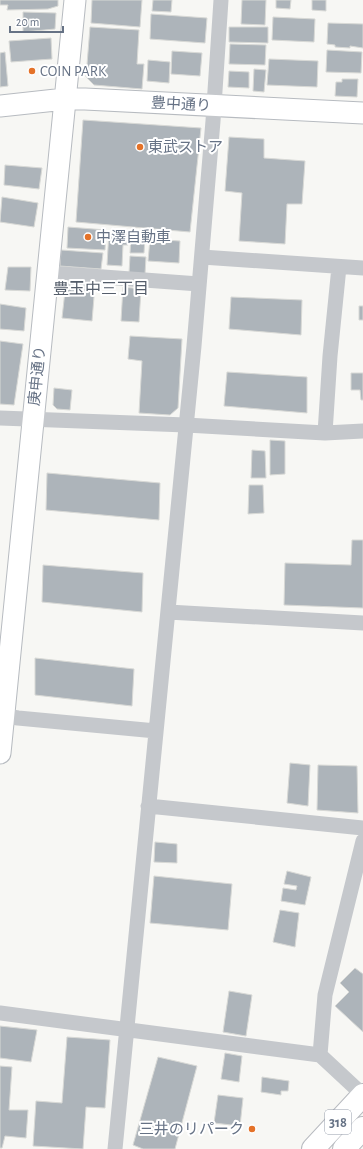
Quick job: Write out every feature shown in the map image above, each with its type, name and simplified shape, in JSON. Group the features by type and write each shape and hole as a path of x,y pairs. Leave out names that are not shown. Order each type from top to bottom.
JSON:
{"main road":[{"name":"庚申通り","path":"0,753 2,715 22,542 32,420 49,273 75,0"},
{"name":"豊中通り","path":"0,106 65,99 363,113"},
{"name":"318","path":"313,1149 363,1095"},
{"name":"318","path":"344,1149 363,1128"}],"street":[{"path":"115,1149 202,257 221,0"},
{"path":"202,257 363,268"},
{"path":"325,433 330,356 339,267"},
{"path":"49,273 199,284"},
{"path":"0,418 186,425 325,433 363,431"},
{"path":"168,612 363,623"},
{"path":"2,715 26,719 156,731"},
{"path":"148,806 363,828"},
{"path":"320,1055 325,995 363,841"},
{"path":"0,1013 320,1055 363,1095"}],"building":[{"path":"0,0 58,0 58,6 48,9 7,10 8,5 0,5"},
{"path":"92,0 142,0 140,27 91,23"},
{"path":"153,0 172,0 171,12 152,11"},
{"path":"242,0 266,0 265,25 241,24"},
{"path":"276,0 291,0 290,9 276,8"},
{"path":"312,0 326,0 326,11 312,10"},
{"path":"23,12 56,13 55,29 23,32"},
{"path":"151,14 207,18 205,43 150,39"},
{"path":"273,17 315,19 314,42 272,40"},
{"path":"328,23 363,24 363,48 350,46 350,48 335,47 335,45 327,44"},
{"path":"90,27 139,30 137,64 144,64 142,89 94,85 86,77"},
{"path":"229,27 268,27 268,43 229,42"},
{"path":"51,38 52,59 11,62 9,41"},
{"path":"230,44 266,45 265,65 229,64"},
{"path":"327,50 362,52 361,73 326,72"},
{"path":"172,51 202,53 200,76 171,74"},
{"path":"5,52 8,86 0,87 0,53"},
{"path":"269,59 318,61 317,87 267,85"},
{"path":"148,60 170,62 169,83 147,81"},
{"path":"254,69 266,70 264,92 253,91"},
{"path":"229,71 249,72 249,88 228,87"},
{"path":"342,79 358,79 357,97 335,96 336,82 342,82"},
{"path":"83,120 201,128 190,232 76,222"},
{"path":"229,137 264,139 264,158 305,161 302,204 287,204 285,244 239,241 242,193 225,191"},
{"path":"5,165 42,168 39,189 4,185"},
{"path":"2,197 38,203 34,227 0,222"},
{"path":"68,227 106,230 105,250 67,248"},
{"path":"109,231 129,232 128,245 123,245 122,266 107,265"},
{"path":"131,236 145,237 144,253 130,253"},
{"path":"150,239 180,241 179,263 148,261"},
{"path":"61,250 103,253 101,269 60,266"},
{"path":"130,256 146,257 145,274 129,273"},
{"path":"8,267 31,267 30,291 5,290"},
{"path":"66,282 95,285 92,321 62,318"},
{"path":"123,287 141,289 139,322 121,321"},
{"path":"231,297 302,300 301,335 229,329"},
{"path":"0,304 26,308 24,331 0,329"},
{"path":"359,306 363,306 363,320 359,320"},
{"path":"130,336 182,339 178,408 170,415 139,413 142,361 128,359"},
{"path":"0,341 23,344 14,405 0,404"},
{"path":"227,372 307,377 307,413 224,406"},
{"path":"351,373 363,373 363,400 361,400 360,390 351,390"},
{"path":"54,388 72,390 70,410 57,409 53,405"},
{"path":"270,440 285,441 285,474 270,475"},
{"path":"252,450 265,451 266,478 251,478"},
{"path":"47,473 160,483 159,520 46,510"},
{"path":"249,485 263,485 264,513 248,514"},
{"path":"352,540 363,540 363,608 284,605 285,563 351,565"},
{"path":"43,565 143,573 142,612 42,602"},
{"path":"35,658 134,669 132,706 35,695"},
{"path":"290,763 310,765 308,806 287,803"},
{"path":"318,765 357,766 358,813 317,810"},
{"path":"155,842 177,844 177,863 154,862"},
{"path":"287,871 311,877 305,905 281,901 283,888 296,890 297,886 284,884"},
{"path":"154,876 232,884 228,930 150,923"},
{"path":"280,910 299,913 295,947 273,942"},
{"path":"355,968 363,974 363,1032 335,1006 349,992 340,983"},
{"path":"229,991 252,995 246,1036 223,1032"},
{"path":"0,1026 37,1030 31,1062 0,1058"},
{"path":"67,1037 110,1040 105,1108 86,1107 83,1149 33,1146 36,1101 62,1103"},
{"path":"225,1053 242,1056 239,1082 221,1079"},
{"path":"158,1057 197,1066 175,1149 143,1149 133,1145"},
{"path":"0,1066 12,1067 9,1110 28,1110 26,1138 5,1136 2,1148 0,1148"},
{"path":"262,1077 289,1081 288,1091 281,1091 281,1095 261,1092"},
{"path":"218,1095 243,1098 240,1126 214,1123"}],"place":[{"name":"COIN PARK","path":"32,71"},
{"name":"東武ストア","path":"140,147"},
{"name":"中澤自動車","path":"88,237"},
{"name":"三井のリパーク","path":"252,1129"}],"district":[{"name":"豊玉中三丁目","path":"101,288"}]}
